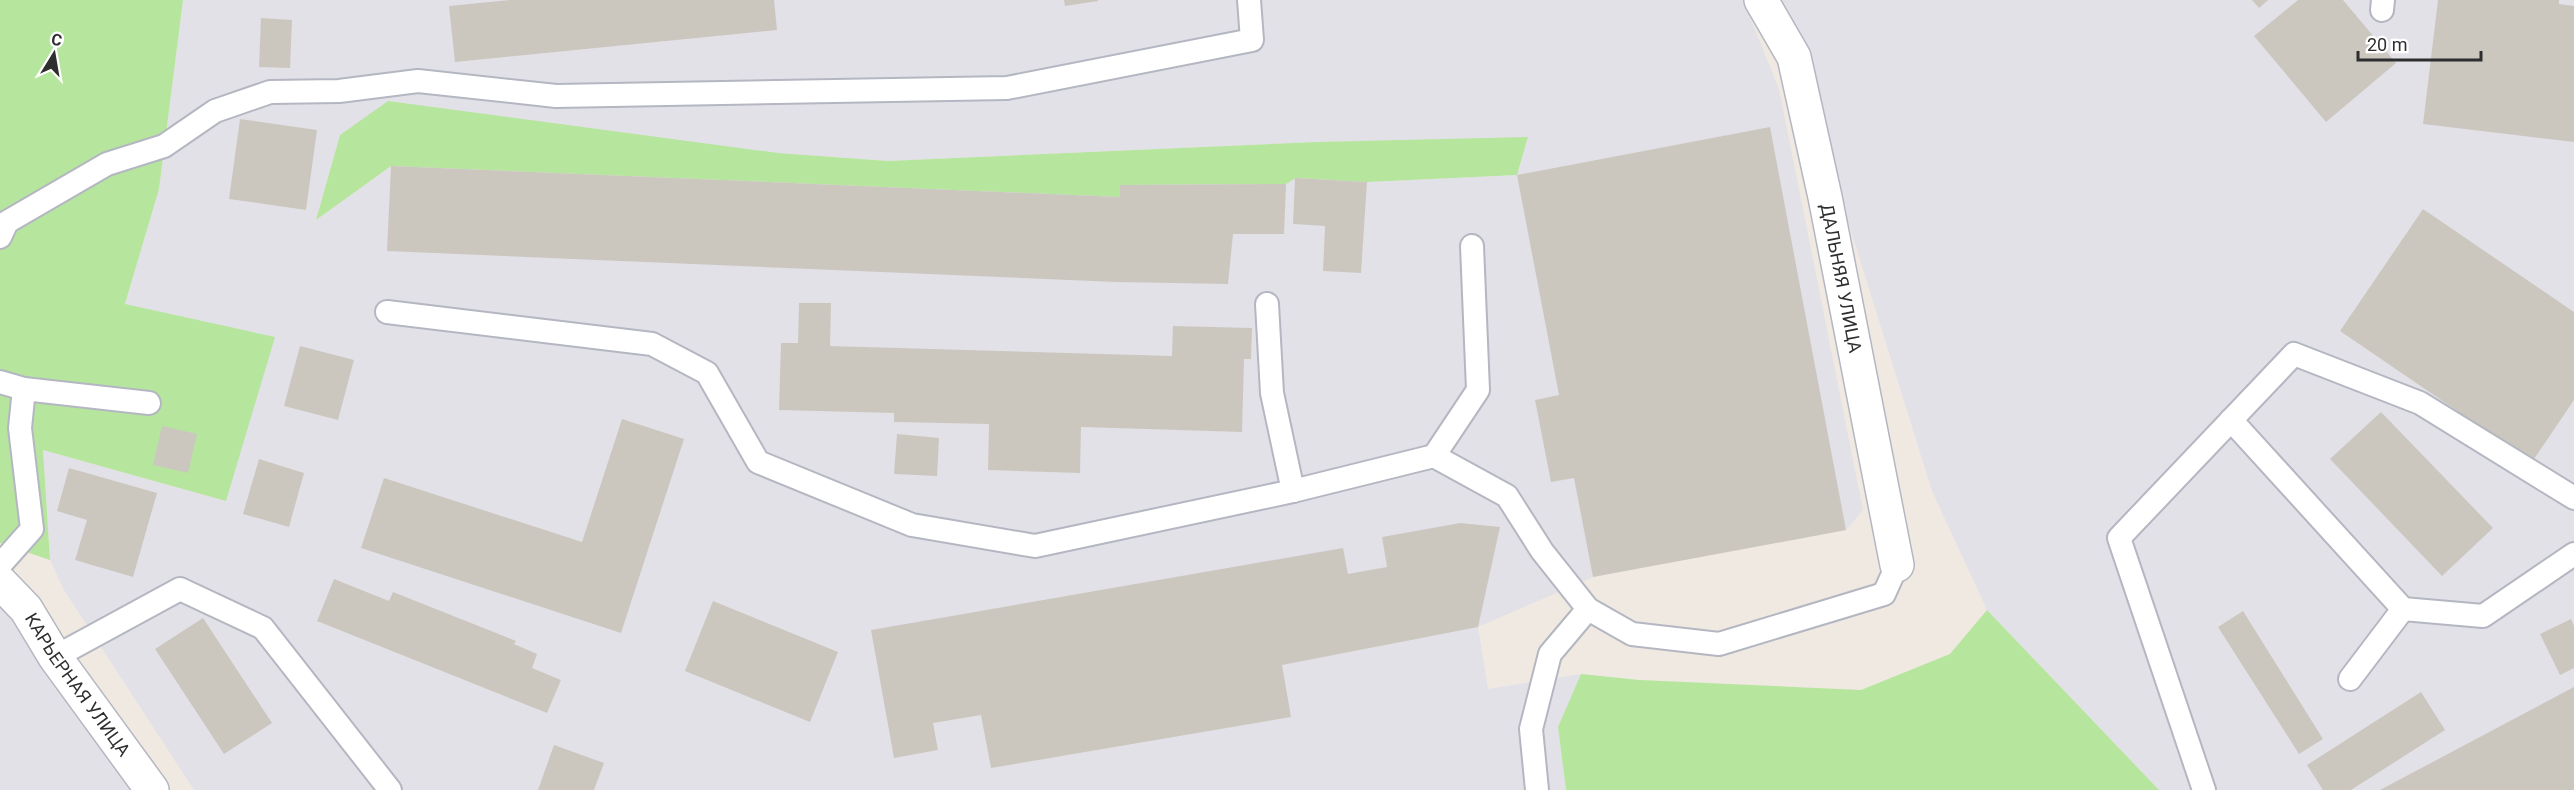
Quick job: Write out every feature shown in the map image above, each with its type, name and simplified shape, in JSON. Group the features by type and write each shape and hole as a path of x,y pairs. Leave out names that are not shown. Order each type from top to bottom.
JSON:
{"street":[{"name":"ДАЛЬНЯЯ УЛИЦА","path":"1761,0 1794,57 1825,197 1897,565"},
{"name":"КАРЬЕРНАЯ УЛИЦА","path":"0,582 26,609 55,657 152,790"}],"lane":[{"path":"0,237 7,222 107,164 164,146 215,111 270,92 339,91 418,81 556,96 1007,88 1252,40 1249,0"},
{"path":"387,312 652,344 707,372 758,462 912,525 1035,546 1293,491 1434,456 1478,390 1472,246"},
{"path":"1268,304 1272,393 1293,491"},
{"path":"2204,790 2119,538 2294,354 2420,403 2574,498"},
{"path":"0,382 24,389 149,403"},
{"path":"0,565 32,529 20,428 24,389"},
{"path":"2231,420 2403,609 2483,616 2574,554"},
{"path":"1434,456 1507,496 1542,551 1588,609 1632,634 1719,644 1884,594 1897,565"},
{"path":"55,657 180,589 263,628 390,790"},
{"path":"1537,790 1531,729 1550,654 1588,609"},
{"path":"2350,679 2403,609"}],"shaded area":[{"path":"183,0 1743,0 1779,89 1863,510 1846,530 1593,577 1478,627 1488,689 1581,674 1558,727 1566,790 194,790 64,590 50,560 43,450 226,501 125,305 159,189","holes":["340,135 778,153 888,161 1317,142 1528,138 1517,175 1367,182 1295,178 1120,185 1120,197 391,166 316,220"]},
{"path":"1776,0 2574,0 2574,790 2159,790 1987,610 1932,491"},
{"path":"0,601 135,790 0,790"}],"green space":[{"path":"0,0 183,0 159,189 125,304 275,337 226,501 43,450 50,560 0,543"},
{"path":"388,101 778,153 888,161 1317,142 1528,137 1517,175 1367,182 1296,178 1286,184 1120,185 1120,197 391,166 316,220 340,135"},
{"path":"1987,610 2159,790 1566,790 1558,727 1581,674 1639,680 1861,690 1950,654"}],"building":[{"path":"510,0 774,0 777,30 455,62 449,6"},
{"path":"1064,0 1098,0 1098,1 1065,6"},
{"path":"2252,0 2268,0 2259,8"},
{"path":"2298,0 2343,0 2396,63 2326,122 2254,36"},
{"path":"2438,0 2559,0 2559,4 2574,6 2574,142 2423,124"},
{"path":"261,18 292,20 290,68 259,67"},
{"path":"240,119 317,130 306,210 229,199"},
{"path":"1770,127 1846,530 1593,577 1574,478 1551,482 1535,400 1559,395 1517,175"},
{"path":"391,166 1120,197 1120,185 1286,184 1284,234 1233,234 1228,284 1116,282 387,251"},
{"path":"1295,178 1367,182 1361,273 1323,271 1325,226 1293,224"},
{"path":"2423,209 2574,312 2574,400 2532,462 2340,331"},
{"path":"799,303 831,303 830,346 1172,356 1173,326 1252,328 1251,359 1244,359 1242,432 1081,427 1080,473 988,470 989,424 894,422 894,413 779,410 781,343 798,343"},
{"path":"300,346 354,360 338,420 284,406"},
{"path":"2381,412 2493,528 2442,576 2330,459"},
{"path":"622,419 684,439 621,633 361,548 384,478 582,542"},
{"path":"162,426 197,434 188,473 153,465"},
{"path":"897,434 939,438 937,476 894,474"},
{"path":"259,459 304,473 289,527 243,514"},
{"path":"69,468 157,493 133,577 75,560 87,520 57,511"},
{"path":"1460,523 1500,527 1478,627 1282,665 1291,717 991,768 981,715 933,723 938,750 894,758 871,630 1343,548 1348,574 1387,567 1382,537"},
{"path":"334,579 389,601 393,592 516,641 514,644 537,654 532,668 561,680 547,713 317,621"},
{"path":"713,601 838,652 810,722 685,671"},
{"path":"2243,611 2323,739 2299,754 2218,627"},
{"path":"203,618 272,723 224,754 155,649"},
{"path":"2571,619 2574,626 2574,668 2560,675 2540,634"},
{"path":"2574,687 2574,790 2380,790"},
{"path":"2421,692 2445,730 2351,790 2323,790 2307,765"},
{"path":"554,745 604,763 594,790 538,790"}]}
